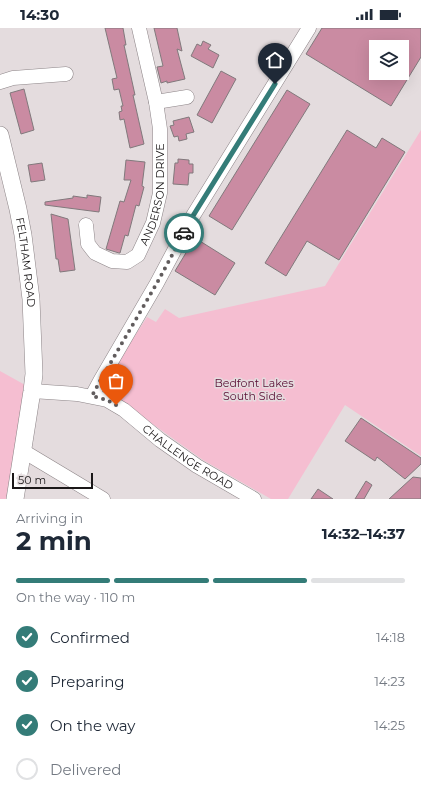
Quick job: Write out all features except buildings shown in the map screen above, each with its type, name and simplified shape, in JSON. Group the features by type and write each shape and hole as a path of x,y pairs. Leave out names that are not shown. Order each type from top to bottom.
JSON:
{"main road":[{"name":"FELTHAM ROAD","path":"0,135 20,222 31,299 34,374 15,499"}],"street":[{"name":"ANDERSON DRIVE","path":"86,225 88,244 95,253 112,261 127,262 138,254 153,223 160,193 160,129 156,102 139,28"},
{"path":"92,396 157,283 191,219 268,97 309,28"},
{"path":"0,82 13,78 66,74"},
{"path":"156,102 187,97"},
{"name":"CHALLENGE ROAD","path":"32,391 92,396 107,400 124,410 160,440 197,466 254,499"},
{"path":"23,451 103,499"}],"green space":[{"name":"Bedfont Lakes South Side.","path":"421,130 421,456 345,405 288,499 271,499 203,460 119,400 110,374 147,317 156,322 165,309 179,318 325,286"},
{"path":"0,371 27,386 7,499 0,499"}],"way so far":[{"path":"116,405 107,400 92,396 184,233"}],"route":[{"path":"184,233 191,219 275,84"}]}
